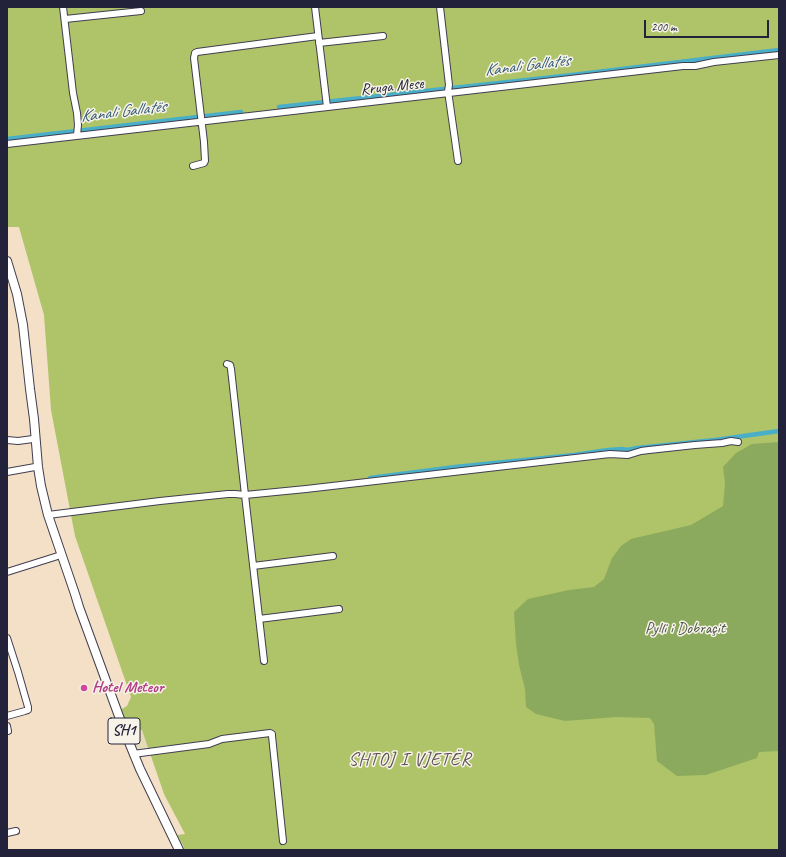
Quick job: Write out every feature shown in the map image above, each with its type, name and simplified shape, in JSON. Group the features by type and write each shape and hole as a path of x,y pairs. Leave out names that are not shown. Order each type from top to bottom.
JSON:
{"main road":[{"name":"SH1","path":"8,266 17,294 21,313 41,486 60,556 72,594 79,607 133,754 179,850"},
{"name":"SH1","path":"30,389 35,467 45,516 60,556"}],"street":[{"path":"63,7 73,93 76,104 78,134"},
{"path":"315,7 326,103"},
{"path":"440,7 458,161"},
{"path":"65,19 141,11"},
{"path":"194,166 204,163 205,161 194,58 195,53 319,40 383,36"},
{"name":"Rruga Mese","path":"7,144 326,103 695,66 704,63 779,55"},
{"path":"227,364 230,365 231,369 264,661"},
{"path":"7,440 33,440"},
{"path":"48,515 220,495 245,495 610,454 628,455 649,450 731,441 738,442"},
{"path":"7,472 35,467"},
{"path":"7,572 60,556"},
{"path":"253,566 333,556"},
{"path":"260,619 339,609"},
{"path":"7,638 28,707 28,710 26,711 7,716"},
{"path":"133,754 209,744 222,739 270,733 272,736 283,842"},
{"path":"7,833 16,831"}],"shaded area":[{"path":"181,725 183,746 138,751 130,731"}],"green space":[{"path":"7,7 779,7 779,850 183,850 182,848 184,847 177,835 185,834 164,794 142,730 127,731 120,710 127,706 131,697 75,536 51,410 44,315 19,227 7,227"},
{"name":"Pylli i Dobraçit","path":"779,442 779,751 759,752 757,758 706,775 677,776 657,761 654,724 650,718 616,717 565,721 536,714 526,707 525,689 516,644 514,612 528,599 569,590 594,587 604,579 612,558 621,546 631,539 691,525 723,506 725,483 723,467 736,453 752,444"}],"waterway":[{"name":"Kanali Gallatës","path":"279,107 572,75 779,50"},
{"name":"Kanali Gallatës","path":"7,139 241,112"},
{"path":"370,478 608,450 627,450 715,440 779,431"}],"place":[{"name":"Hotel Meteor","path":"84,688"}],"district":[{"name":"SHTOJ I VJETËR","path":"410,760"}]}
